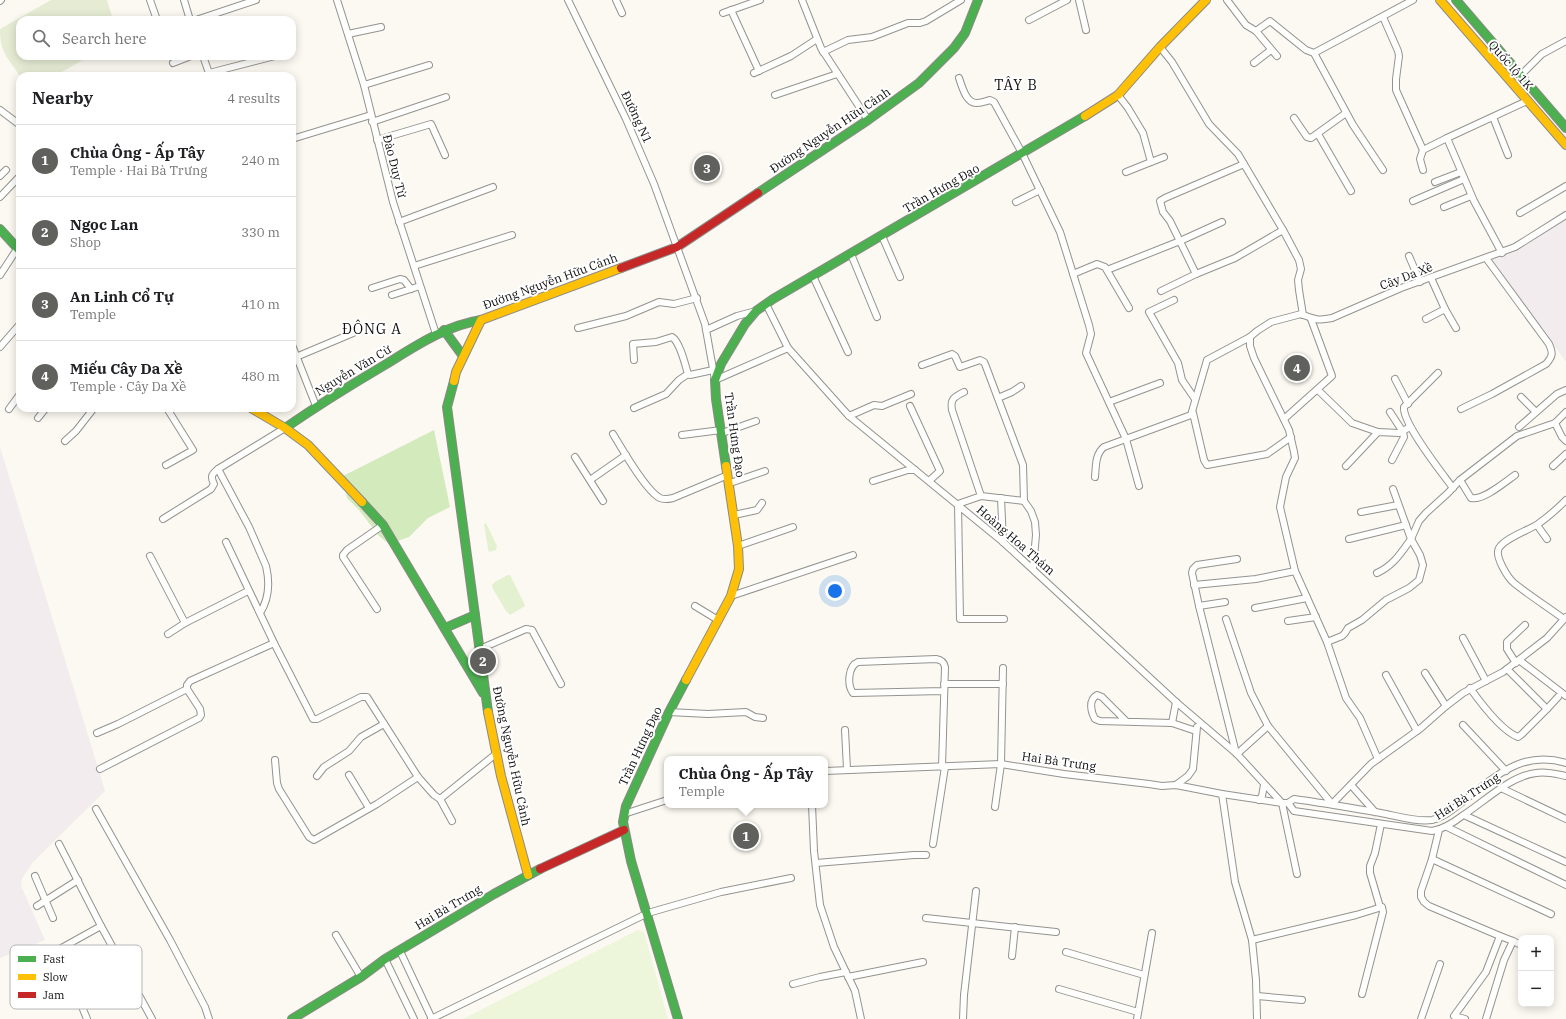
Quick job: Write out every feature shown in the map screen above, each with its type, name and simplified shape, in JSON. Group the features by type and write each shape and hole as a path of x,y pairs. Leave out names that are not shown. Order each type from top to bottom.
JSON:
{"main road":[{"name":"Đường Nguyễn Hữu Cảnh","path":"528,875 502,776 485,696 447,407 456,372 481,320 677,247 868,120 919,83 954,48 965,33 978,0"},
{"name":"Trần Hưng Đạo","path":"678,1019 648,913 631,861 624,830 624,814 626,806 669,712 731,596 739,569 738,546 715,380 721,364 744,324 756,311 766,304 1118,95 1160,47 1206,0"},
{"name":"Quốc lộ 1K","path":"1440,0 1566,145"},
{"name":"Quốc lộ 1K","path":"1456,0 1566,128"},
{"path":"0,229 16,247"},
{"name":"Nguyễn Văn Cừ","path":"285,428 316,406 436,334 469,322 481,320"},
{"path":"444,330 463,356"},
{"path":"258,412 285,428 308,446 383,525 485,696"},
{"path":"445,628 475,615"},
{"name":"Hai Bà Trưng","path":"292,1019 361,977 386,959 465,910 528,875 624,830"}],"street":[{"path":"150,0 156,16"},
{"path":"184,0 189,16"},
{"path":"208,16 256,0"},
{"name":"Đường N1","path":"568,0 644,158 697,298 706,330 715,380"},
{"path":"616,0 622,13"},
{"path":"723,13 760,0"},
{"path":"802,0 823,52 868,120"},
{"path":"823,52 848,40 872,37 908,22 920,23 926,21 961,0"},
{"path":"1029,20 1067,0"},
{"path":"1079,0 1086,30"},
{"path":"1226,0 1246,25 1256,31 1277,56"},
{"path":"1314,53 1413,0"},
{"name":"Đào Duy Từ","path":"337,1 364,85 372,122 399,222 436,334"},
{"path":"731,10 756,72 791,56 817,39"},
{"path":"1383,17 1398,51 1399,56 1396,90 1423,150 1420,159 1423,170"},
{"path":"1256,31 1270,21 1306,50 1314,53 1346,113 1383,170"},
{"path":"348,34 381,27"},
{"path":"1520,76 1542,54 1566,41"},
{"path":"1160,47 1172,62 1209,124 1231,146 1244,164 1283,230 1299,260 1301,268 1298,280 1303,315 1291,316 1271,322 1250,337 1207,360 1195,399 1193,413 1204,460 1207,465 1267,454 1291,437"},
{"path":"1254,63 1271,50"},
{"path":"173,63 181,60"},
{"path":"205,60 209,72"},
{"path":"217,72 261,60"},
{"path":"364,85 429,65"},
{"path":"775,95 837,74"},
{"path":"959,78 968,99 972,102 976,104 990,100 994,102 1022,153 1060,232 1091,334 1086,353 1126,439 1139,486"},
{"path":"1118,95 1128,108 1143,133 1151,162"},
{"path":"372,122 446,97"},
{"path":"1423,150 1527,101"},
{"path":"0,110 16,122"},
{"path":"1294,118 1307,137 1312,138 1346,113"},
{"path":"296,138 371,115"},
{"path":"1493,116 1508,156"},
{"path":"378,140 431,124 445,155"},
{"path":"1318,134 1351,190"},
{"path":"1447,138 1471,196 1502,253"},
{"path":"1126,172 1164,157"},
{"path":"1196,274 1170,221 1163,212 1160,201 1244,164"},
{"path":"0,176 6,170"},
{"path":"1436,182 1461,172"},
{"path":"1413,201 1464,179"},
{"path":"0,197 16,180"},
{"path":"1520,213 1566,186"},
{"path":"399,222 493,188"},
{"path":"1016,202 1040,190"},
{"path":"1444,207 1471,196"},
{"name":"Cây Da Xề","path":"1303,315 1311,319 1325,320 1332,318 1420,282 1502,253 1515,247 1566,215"},
{"path":"1107,270 1180,241 1222,222"},
{"path":"1161,291 1196,274 1235,258 1283,230"},
{"path":"414,266 512,235"},
{"path":"882,236 900,276"},
{"path":"0,275 16,254"},
{"path":"851,254 877,317"},
{"path":"1409,256 1420,282"},
{"path":"1461,409 1492,394 1546,364 1552,357 1553,352 1549,344 1486,258"},
{"path":"1073,274 1098,264 1105,267 1129,308"},
{"path":"813,276 848,352"},
{"path":"1431,278 1445,309 1456,328"},
{"path":"372,288 400,279 404,280 410,289"},
{"path":"392,295 420,286"},
{"path":"578,328 626,316 659,302 674,304 697,298"},
{"path":"1174,300 1149,312 1178,364 1184,386 1195,399"},
{"name":"Hoàng Hoa Thám","path":"766,304 788,348 849,416 958,504 1033,568 1176,702 1236,754 1264,785 1285,803"},
{"path":"1426,319 1445,309"},
{"path":"706,330 737,316 756,311"},
{"path":"1284,419 1332,378 1333,374 1311,319"},
{"path":"0,346 16,328"},
{"path":"316,406 296,357 353,333"},
{"path":"634,360 633,344 656,342 672,337 675,339 688,374"},
{"path":"1250,337 1250,346 1254,358 1284,419 1291,437 1295,458 1286,478 1280,507 1295,571 1327,642 1346,698 1360,718 1378,759"},
{"path":"715,380 788,348"},
{"path":"922,365 952,354 955,356 960,367 982,360 985,364 1023,465 1024,502 1031,511 1035,522 1036,535 1033,568"},
{"path":"634,408 666,394 679,380 688,374 690,375 713,370"},
{"path":"1438,373 1404,407 1403,412 1410,427 1453,488"},
{"path":"1395,379 1408,404"},
{"path":"1109,402 1160,383"},
{"path":"998,398 1021,386"},
{"path":"1318,390 1352,423 1378,432 1394,434 1403,432 1410,427"},
{"path":"1519,427 1557,394 1566,390"},
{"path":"964,392 951,400 952,410 981,496"},
{"path":"849,416 874,405 882,406 911,394"},
{"path":"1521,397 1536,412"},
{"path":"9,409 16,399"},
{"path":"910,406 940,471 929,481"},
{"path":"38,418 43,412"},
{"path":"64,441 76,431 91,412"},
{"path":"166,465 193,450 169,412"},
{"path":"1390,412 1403,432 1404,439 1392,460"},
{"path":"1377,573 1385,570 1397,559 1411,539 1419,521 1426,512 1460,480 1517,436 1554,423 1566,412"},
{"path":"1095,477 1097,455 1100,450 1126,439 1187,418 1193,413"},
{"path":"682,435 722,431 756,421"},
{"path":"1554,423 1566,441"},
{"path":"163,519 211,489 214,484 211,478 212,474 218,469 285,428"},
{"path":"1346,466 1378,432"},
{"path":"614,434 639,476 660,498 673,498 729,479 765,471"},
{"path":"1553,466 1566,454"},
{"path":"590,480 626,455"},
{"path":"576,457 604,501"},
{"path":"218,469 249,526 266,566 268,593 265,605 260,613"},
{"path":"873,481 908,470 915,470"},
{"path":"1460,480 1471,498 1475,499 1496,488 1515,475"},
{"path":"1327,642 1345,633 1348,628 1362,620 1386,600 1409,588 1419,580 1423,565 1420,555 1411,539 1393,489"},
{"path":"1004,619 960,619 958,504 981,496 1024,502"},
{"path":"1001,498 1003,542"},
{"path":"1226,619 1251,693 1268,726 1332,804 1371,764 1417,731 1470,688 1486,681 1517,662 1547,638 1565,618 1513,582 1497,553 1498,548 1505,542 1537,525 1566,500"},
{"path":"734,515 757,510 762,503"},
{"path":"1361,512 1398,505"},
{"path":"377,609 343,555 383,525"},
{"path":"1348,539 1406,525"},
{"path":"1537,525 1547,539"},
{"path":"738,546 793,527"},
{"path":"226,542 248,591 313,719 317,719 361,697 367,697 418,777 434,795 440,799 452,821"},
{"path":"731,596 853,555"},
{"path":"150,556 185,623"},
{"path":"1236,559 1197,565 1193,569 1192,573 1194,586 1236,754 1268,726"},
{"path":"1194,586 1256,579 1295,571"},
{"path":"168,634 185,623 248,591"},
{"path":"1255,608 1307,598"},
{"path":"1198,606 1225,602"},
{"path":"695,606 718,620"},
{"path":"1288,621 1316,617"},
{"path":"1525,626 1507,642 1508,649 1517,662 1566,696"},
{"path":"480,649 526,629 532,630 561,684"},
{"path":"1463,638 1486,681"},
{"path":"100,769 199,718 201,715 200,710 187,689 186,684 190,681 274,643"},
{"path":"933,844 944,767 944,687 944,663 936,659 858,662 852,666 850,683 852,692 856,694 944,687 1003,684"},
{"path":"995,807 1001,764 1003,668"},
{"path":"1507,669 1547,709"},
{"path":"1425,673 1446,706"},
{"path":"1386,676 1417,731"},
{"path":"1470,688 1506,730 1518,737 1522,735 1558,697"},
{"path":"97,733 187,689"},
{"path":"1126,721 1102,696 1094,696 1091,710 1095,719 1100,721 1172,723 1196,731"},
{"path":"1172,723 1176,702"},
{"path":"669,712 708,714 746,712 755,717 763,718"},
{"path":"1176,785 1188,776 1193,769 1198,722"},
{"path":"317,776 324,767 349,751 361,737 384,724"},
{"path":"1463,725 1506,771"},
{"path":"845,730 848,769"},
{"path":"440,799 497,753"},
{"name":"Hai Bà Trưng","path":"828,771 1001,764 1064,774 1149,784 1176,785 1259,800 1285,803 1294,799 1430,820 1437,819 1454,809 1514,766 1535,759 1546,758 1566,763"},
{"path":"275,760 279,789 311,839 314,840 418,777"},
{"name":"Hai Bà Trưng","path":"1285,803 1294,811 1426,831 1439,830 1447,827 1502,788 1521,777 1532,773 1551,772 1566,776"},
{"path":"348,775 369,808"},
{"path":"1259,800 1262,796 1264,785"},
{"path":"1351,785 1375,812"},
{"path":"1502,788 1566,819"},
{"path":"1222,794 1235,882 1252,940 1257,996 1257,1019"},
{"path":"624,814 664,801"},
{"path":"1285,803 1297,874"},
{"path":"812,808 821,910 834,947 855,991 861,1019"},
{"path":"96,809 170,940 205,1007 209,1019"},
{"path":"1464,815 1566,862"},
{"path":"1362,994 1383,912 1383,909 1380,907 1370,873 1370,866 1375,852 1381,824"},
{"path":"1447,827 1566,885"},
{"path":"1439,830 1420,897 1429,906 1518,944"},
{"path":"59,844 112,945"},
{"path":"816,863 926,855"},
{"path":"1432,859 1551,914"},
{"path":"35,876 53,918"},
{"path":"400,951 431,1019 648,913 721,892 791,878"},
{"path":"37,906 78,880"},
{"path":"963,1019 964,995 976,891"},
{"path":"1252,940 1356,915 1380,907"},
{"path":"926,918 1056,932"},
{"path":"67,945 102,926"},
{"path":"1012,956 1015,927"},
{"path":"1059,989 1137,1016 1152,933"},
{"path":"336,935 361,977"},
{"path":"1465,1019 1454,1016 1486,972 1500,936"},
{"path":"1486,1019 1504,960 1513,941"},
{"path":"1066,952 1144,975"},
{"path":"386,959 414,1019"},
{"path":"793,984 820,977 923,962"},
{"path":"1422,1019 1440,964"},
{"path":"1257,996 1302,1000"},
{"path":"142,1000 152,1019"},
{"path":"83,1009 87,1019"}],"shaded area":[{"path":"1566,220 1566,362 1492,259 1513,252"},
{"path":"0,447 105,791 34,861 22,878 21,886 45,940 32,945 10,945 10,954 0,958"}],"green space":[{"path":"51,0 107,0 112,16 23,16"},
{"path":"16,20 16,60 83,60 62,72 17,72 3,49 0,29"},
{"path":"434,430 450,507 428,518 409,537 389,544 379,536 359,510 347,498 343,476"},
{"path":"486,523 497,546 496,550 489,552 484,524"},
{"path":"510,575 525,606 510,615 506,611 492,585"},
{"path":"638,930 644,932 668,1019 463,1019"}],"traffic: fast":[{"path":"758,193 868,120 919,83 954,48 965,33 978,0"},
{"path":"1456,0 1566,128"},
{"path":"726,466 716,399 715,380 721,364 745,324 756,311 773,299 1085,116"},
{"path":"0,229 16,247"},
{"path":"285,428 345,389 430,338 454,327 481,320"},
{"path":"444,330 463,356"},
{"path":"454,381 447,407 488,712"},
{"path":"362,502 383,525 483,693"},
{"path":"445,628 475,615"},
{"path":"678,1019 631,861 623,822 626,806 669,712 686,680"},
{"path":"292,1019 361,977 385,959 494,894 540,869"}],"traffic: slow":[{"path":"1085,116 1118,95 1160,47 1206,0"},
{"path":"1440,0 1566,145"},
{"path":"454,381 456,372 481,320 621,268"},
{"path":"258,412 285,428 308,445 362,502"},
{"path":"686,680 731,596 739,569 738,546 726,466"},
{"path":"488,712 501,776 528,875"}],"traffic: jam":[{"path":"621,268 677,247 758,193"},
{"path":"540,869 624,830"}],"place":[{"name":"An Linh Cổ Tự","path":"707,168"},
{"name":"Miếu Cây Da Xề","path":"1297,368"},
{"name":"Ngọc Lan","path":"483,661"},
{"name":"Chùa Ông - Ấp Tây","path":"746,836"}],"district":[{"name":"TÂY B","path":"1016,85"},
{"name":"ĐÔNG A","path":"372,329"}]}
